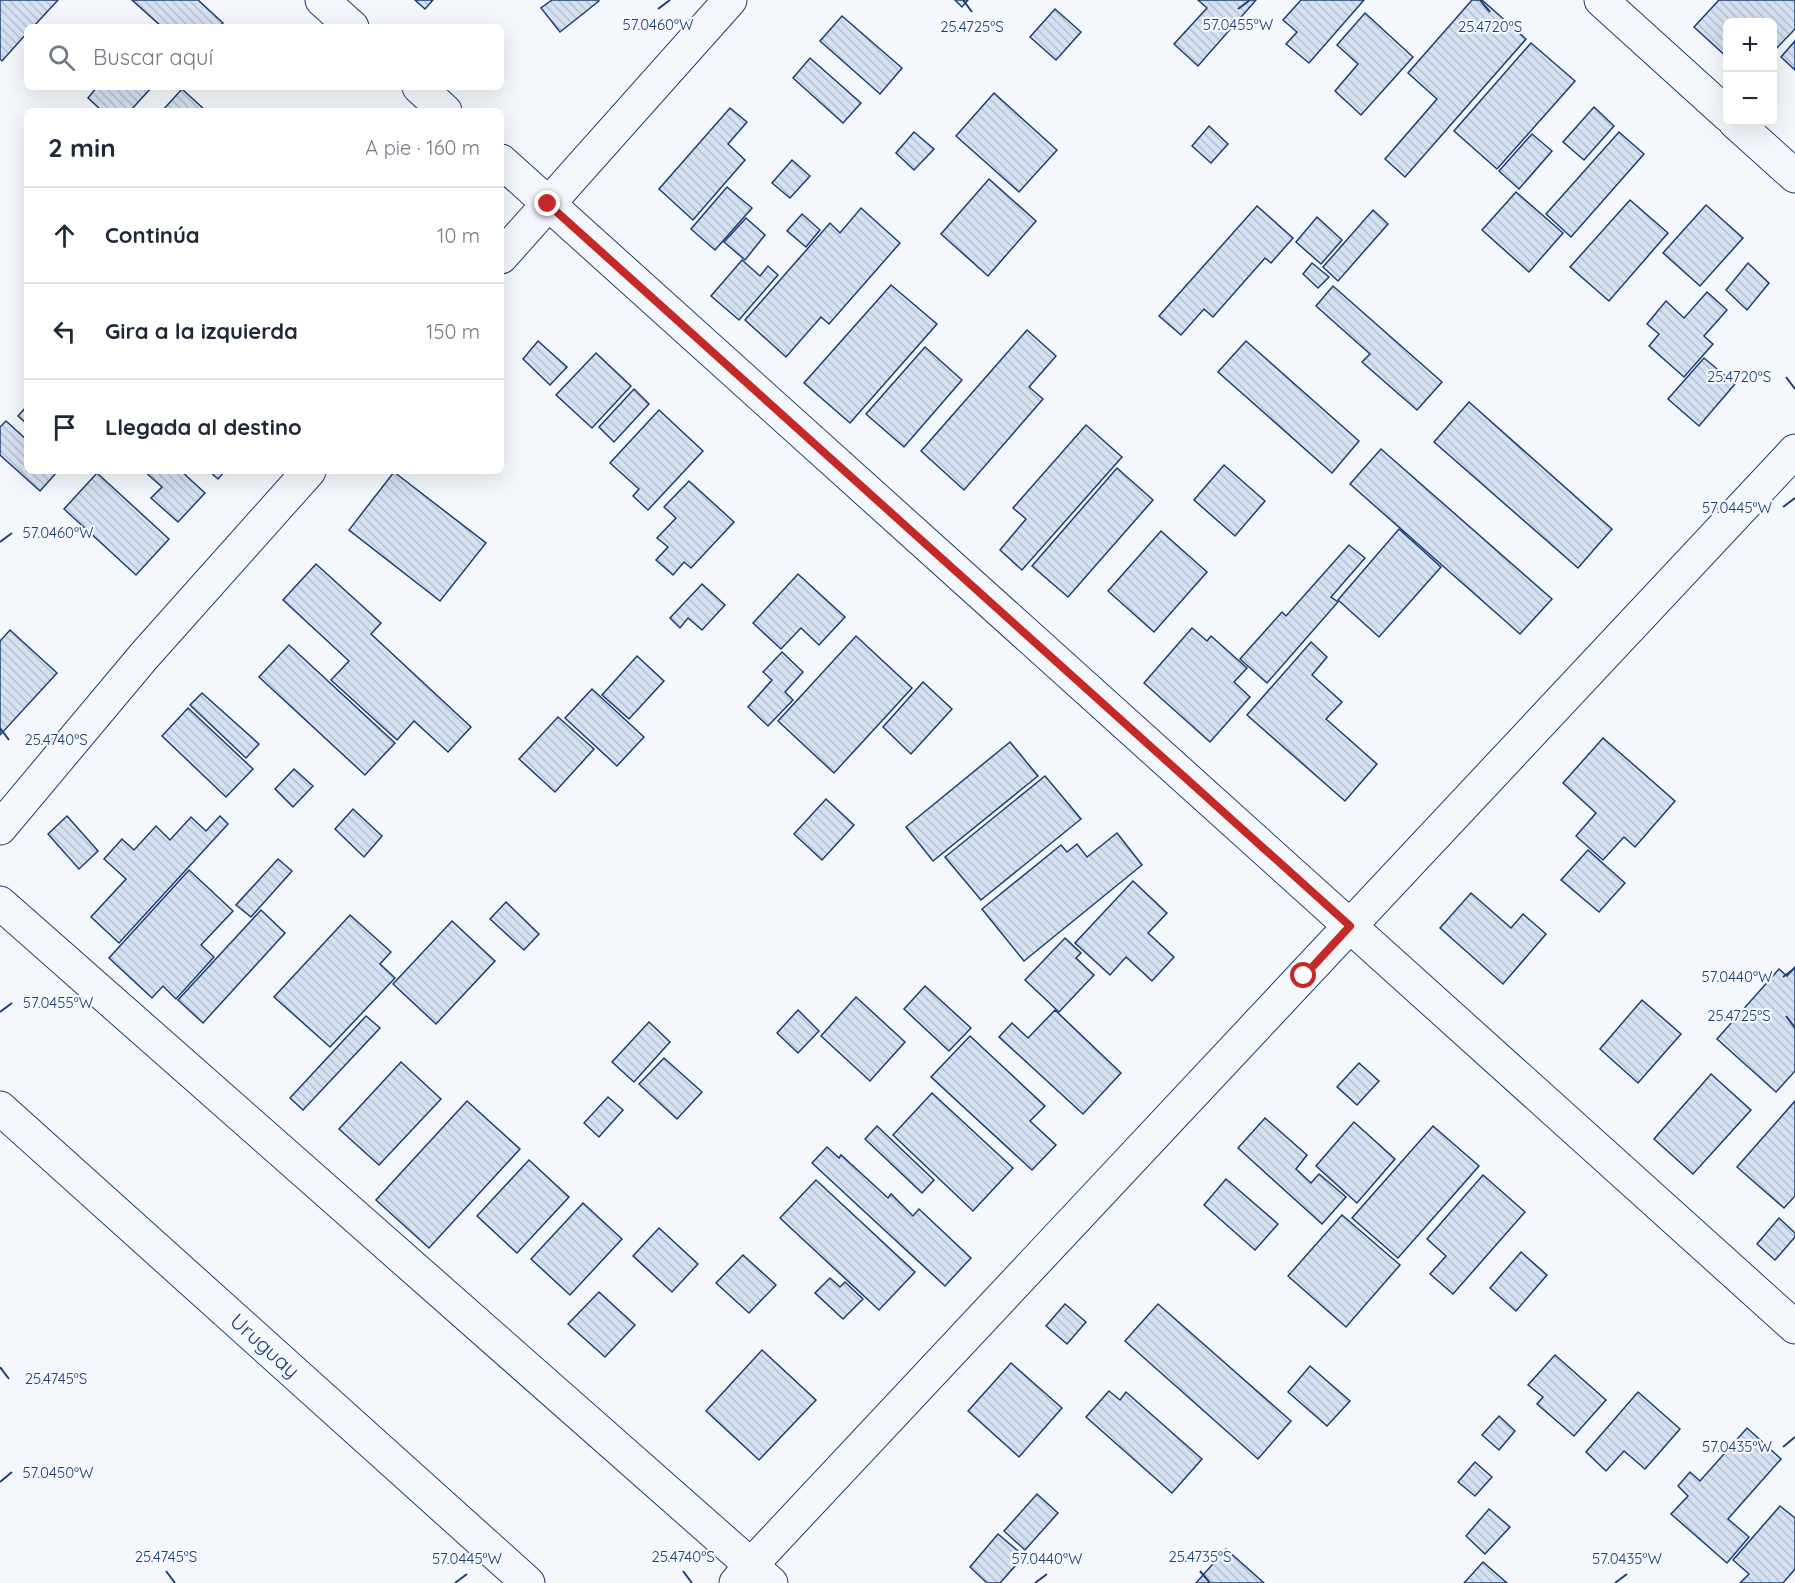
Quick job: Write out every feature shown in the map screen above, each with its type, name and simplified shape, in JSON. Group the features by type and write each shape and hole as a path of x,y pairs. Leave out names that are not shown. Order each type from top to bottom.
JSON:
{"street":[{"path":"322,0 349,24"},
{"path":"504,253 730,0"},
{"path":"1601,0 1723,110"},
{"path":"422,90 442,108"},
{"path":"1739,126 1795,176"},
{"path":"504,164 1795,1327"},
{"path":"0,903 753,1577 1350,926 1795,451"},
{"path":"0,828 144,656 306,474"},
{"name":"Uruguay","path":"0,1108 528,1583"}],"building":[{"path":"0,0 58,0 36,24 24,24 24,36 2,61 0,59"},
{"path":"132,0 198,0 223,23 222,24 159,24"},
{"path":"415,0 433,0 425,9"},
{"path":"552,0 599,1 560,32 541,8"},
{"path":"955,0 968,0 962,7"},
{"path":"1198,0 1256,0 1198,66 1174,44 1207,8"},
{"path":"1301,0 1364,0 1309,63 1286,44 1297,32 1283,20"},
{"path":"1472,0 1482,0 1526,39 1405,177 1385,159 1437,99 1408,73"},
{"path":"1719,0 1795,0 1795,29 1777,48 1777,18 1723,18 1723,53 1694,27"},
{"path":"1055,9 1081,32 1056,60 1030,37"},
{"path":"1365,13 1413,57 1361,115 1335,91 1358,64 1337,45"},
{"path":"842,16 902,68 880,94 820,41"},
{"path":"1795,41 1795,70 1781,57"},
{"path":"1531,43 1575,81 1497,169 1454,131"},
{"path":"810,58 861,103 843,123 793,78"},
{"path":"95,90 149,90 133,108 99,108 88,98"},
{"path":"183,90 203,108 165,108"},
{"path":"994,93 1057,150 1019,192 956,136"},
{"path":"1594,107 1614,126 1584,160 1563,142"},
{"path":"730,108 747,122 728,144 745,160 693,220 659,189"},
{"path":"1209,126 1228,144 1211,163 1192,146"},
{"path":"914,132 934,149 914,170 896,153"},
{"path":"1619,132 1644,154 1571,237 1546,214"},
{"path":"1532,134 1552,151 1519,189 1499,171"},
{"path":"792,160 810,176 790,198 772,183"},
{"path":"989,179 1036,221 988,276 941,234"},
{"path":"727,187 752,208 715,250 691,229"},
{"path":"1516,192 1563,233 1529,272 1482,230"},
{"path":"1630,200 1668,233 1609,301 1570,267"},
{"path":"1706,205 1743,238 1700,286 1663,253"},
{"path":"1257,206 1293,238 1271,263 1265,258 1213,317 1204,309 1181,335 1159,316"},
{"path":"861,208 900,243 829,324 821,317 786,357 745,320 830,223 840,233"},
{"path":"1373,210 1388,224 1338,281 1323,267"},
{"path":"802,214 820,230 806,247 787,231"},
{"path":"1317,217 1342,240 1321,264 1296,242"},
{"path":"746,218 765,235 745,260 724,242"},
{"path":"742,260 760,276 768,266 778,275 739,320 711,296"},
{"path":"1312,263 1329,277 1318,288 1303,274"},
{"path":"1748,263 1769,283 1747,310 1726,290"},
{"path":"891,285 937,324 850,423 804,383"},
{"path":"1333,286 1442,382 1417,410 1362,362 1370,354 1316,306"},
{"path":"1707,292 1727,310 1704,336 1713,344 1684,377 1649,346 1659,334 1647,324 1666,301 1684,318"},
{"path":"1027,330 1056,356 1029,387 1043,399 964,490 921,451"},
{"path":"538,341 567,367 550,385 523,359"},
{"path":"1246,341 1359,441 1332,473 1218,372"},
{"path":"925,347 962,380 904,447 866,414"},
{"path":"596,353 631,386 592,428 556,395"},
{"path":"1704,358 1735,384 1699,426 1668,399"},
{"path":"634,389 649,404 614,442 599,427"},
{"path":"1469,402 1612,529 1578,568 1434,442"},
{"path":"24,409 24,421 18,416"},
{"path":"659,410 703,451 648,510 633,496 639,489 610,463"},
{"path":"6,421 24,437 24,474 55,474 40,491 0,455 0,427"},
{"path":"1086,425 1122,457 1022,570 1000,550 1026,519 1013,508"},
{"path":"1381,449 1552,599 1520,634 1350,484"},
{"path":"1224,465 1265,501 1235,536 1194,500"},
{"path":"1117,468 1153,500 1068,597 1032,566"},
{"path":"98,474 169,539 136,575 64,509"},
{"path":"147,474 184,474 205,493 178,522 151,498 162,487"},
{"path":"212,474 222,474 218,479"},
{"path":"392,474 397,474 486,543 440,601 349,530"},
{"path":"689,481 734,522 691,568 684,562 673,575 656,560 668,547 657,538 676,518 664,507"},
{"path":"1399,529 1441,567 1379,637 1338,600"},
{"path":"1161,531 1207,572 1154,632 1108,591"},
{"path":"1349,545 1365,558 1331,597 1338,602 1267,683 1240,659 1282,612 1286,616"},
{"path":"316,564 381,623 371,634 471,727 448,752 414,721 397,740 331,680 349,661 283,600"},
{"path":"798,574 845,617 819,645 801,628 781,649 753,623"},
{"path":"702,584 725,605 702,630 688,618 680,628 670,618"},
{"path":"1192,628 1207,641 1211,636 1247,668 1234,682 1250,697 1210,742 1144,683"},
{"path":"10,630 57,673 0,735 0,641"},
{"path":"856,636 912,688 834,773 778,721"},
{"path":"1311,642 1327,657 1312,675 1342,702 1326,719 1377,764 1345,801 1247,715"},
{"path":"289,645 395,743 365,775 259,677"},
{"path":"782,652 803,672 785,692 793,700 768,726 748,707 772,680 763,672"},
{"path":"637,656 664,681 629,719 602,695"},
{"path":"923,682 952,709 911,754 883,727"},
{"path":"592,689 644,737 617,766 565,718"},
{"path":"202,693 259,744 246,758 190,705"},
{"path":"188,708 253,769 226,797 162,736"},
{"path":"558,717 594,749 555,792 519,759"},
{"path":"1603,738 1675,801 1635,847 1624,837 1603,860 1576,836 1596,813 1563,783"},
{"path":"1010,742 1038,776 933,861 906,827"},
{"path":"294,769 313,786 293,807 275,789"},
{"path":"1045,776 1081,819 981,900 945,857"},
{"path":"826,799 854,825 822,860 794,834"},
{"path":"353,809 382,836 364,857 335,829"},
{"path":"67,816 98,851 79,869 48,834"},
{"path":"220,816 228,824 119,943 91,917 126,879 104,859 122,839 134,850 156,826 170,840 191,817 206,831"},
{"path":"1117,833 1142,865 1024,961 982,909 1061,845 1067,852 1077,844 1087,857"},
{"path":"1588,850 1625,883 1599,912 1561,880"},
{"path":"278,859 292,871 251,917 236,905"},
{"path":"189,870 233,911 201,945 214,957 176,999 163,986 152,998 109,958"},
{"path":"1133,881 1167,913 1148,933 1174,957 1152,981 1126,957 1110,975 1075,943"},
{"path":"1471,893 1511,928 1523,914 1546,934 1503,984 1440,928"},
{"path":"506,902 539,934 524,950 490,919"},
{"path":"261,910 285,933 203,1023 178,1000"},
{"path":"350,915 391,952 380,964 395,978 330,1047 274,997"},
{"path":"452,921 495,961 436,1024 393,984"},
{"path":"1065,938 1081,953 1076,958 1094,975 1059,1012 1025,980"},
{"path":"1795,967 1795,1071 1776,1092 1717,1039 1779,969 1787,976"},
{"path":"925,986 971,1028 949,1051 904,1009"},
{"path":"856,997 905,1042 870,1081 821,1036"},
{"path":"1642,1000 1681,1034 1638,1083 1600,1049"},
{"path":"798,1010 819,1031 798,1053 777,1033"},
{"path":"1055,1010 1121,1073 1083,1114 999,1037 1012,1023 1028,1038"},
{"path":"366,1016 380,1028 303,1110 290,1098"},
{"path":"649,1022 670,1042 634,1082 612,1062"},
{"path":"970,1036 1045,1106 1030,1121 1056,1145 1032,1170 931,1077"},
{"path":"664,1058 702,1092 677,1119 639,1084"},
{"path":"401,1062 441,1099 379,1165 339,1129"},
{"path":"1359,1063 1379,1081 1357,1105 1337,1087"},
{"path":"1711,1074 1751,1110 1693,1174 1654,1139"},
{"path":"932,1093 1013,1168 973,1211 893,1135"},
{"path":"608,1097 623,1110 599,1137 584,1123"},
{"path":"467,1101 520,1149 429,1248 376,1200"},
{"path":"1795,1101 1795,1196 1784,1208 1737,1167"},
{"path":"1265,1118 1307,1155 1296,1169 1311,1183 1319,1174 1346,1197 1322,1224 1238,1148"},
{"path":"1354,1122 1395,1159 1357,1203 1316,1166"},
{"path":"877,1126 934,1180 922,1193 865,1139"},
{"path":"1433,1126 1479,1166 1398,1258 1352,1218"},
{"path":"827,1147 839,1158 841,1155 888,1198 891,1194 913,1216 919,1209 971,1258 945,1286 812,1163"},
{"path":"529,1160 569,1197 517,1253 477,1216"},
{"path":"1483,1175 1525,1212 1453,1294 1430,1274 1446,1256 1427,1239"},
{"path":"1226,1179 1278,1224 1255,1250 1204,1205"},
{"path":"816,1180 915,1272 879,1310 780,1218"},
{"path":"583,1203 622,1239 570,1295 531,1259"},
{"path":"1342,1215 1400,1265 1346,1327 1288,1276"},
{"path":"1779,1218 1795,1233 1795,1237 1775,1260 1757,1244"},
{"path":"659,1228 698,1264 672,1292 633,1256"},
{"path":"1521,1252 1547,1275 1516,1311 1490,1288"},
{"path":"743,1255 776,1285 749,1313 716,1283"},
{"path":"830,1278 840,1287 845,1282 863,1299 843,1319 815,1293"},
{"path":"599,1292 635,1325 605,1357 568,1324"},
{"path":"1065,1304 1086,1322 1067,1344 1046,1326"},
{"path":"1158,1304 1291,1421 1258,1459 1125,1341"},
{"path":"762,1350 816,1400 759,1460 706,1411"},
{"path":"1555,1355 1606,1400 1574,1436 1537,1404 1543,1397 1528,1385"},
{"path":"1011,1363 1062,1408 1019,1457 968,1411"},
{"path":"1310,1366 1350,1401 1327,1426 1288,1392"},
{"path":"1109,1391 1120,1400 1126,1392 1202,1459 1172,1493 1086,1417"},
{"path":"1638,1392 1680,1429 1645,1469 1624,1451 1606,1471 1586,1452"},
{"path":"1499,1416 1515,1431 1499,1450 1482,1435"},
{"path":"1747,1428 1781,1459 1728,1519 1749,1537 1727,1563 1671,1514 1688,1496 1678,1486 1690,1472 1700,1481"},
{"path":"1475,1462 1492,1477 1475,1496 1458,1482"},
{"path":"1037,1494 1058,1513 1025,1550 1004,1531"},
{"path":"1780,1506 1795,1518 1795,1569 1783,1583 1740,1583 1749,1574 1733,1560"},
{"path":"1489,1509 1510,1527 1485,1554 1466,1536"},
{"path":"998,1534 1024,1556 1000,1583 987,1583 970,1567"},
{"path":"1226,1549 1264,1583 1196,1583"},
{"path":"1483,1562 1507,1583 1464,1583"}],"route":[{"path":"548,204 1350,926 1304,976"}]}
